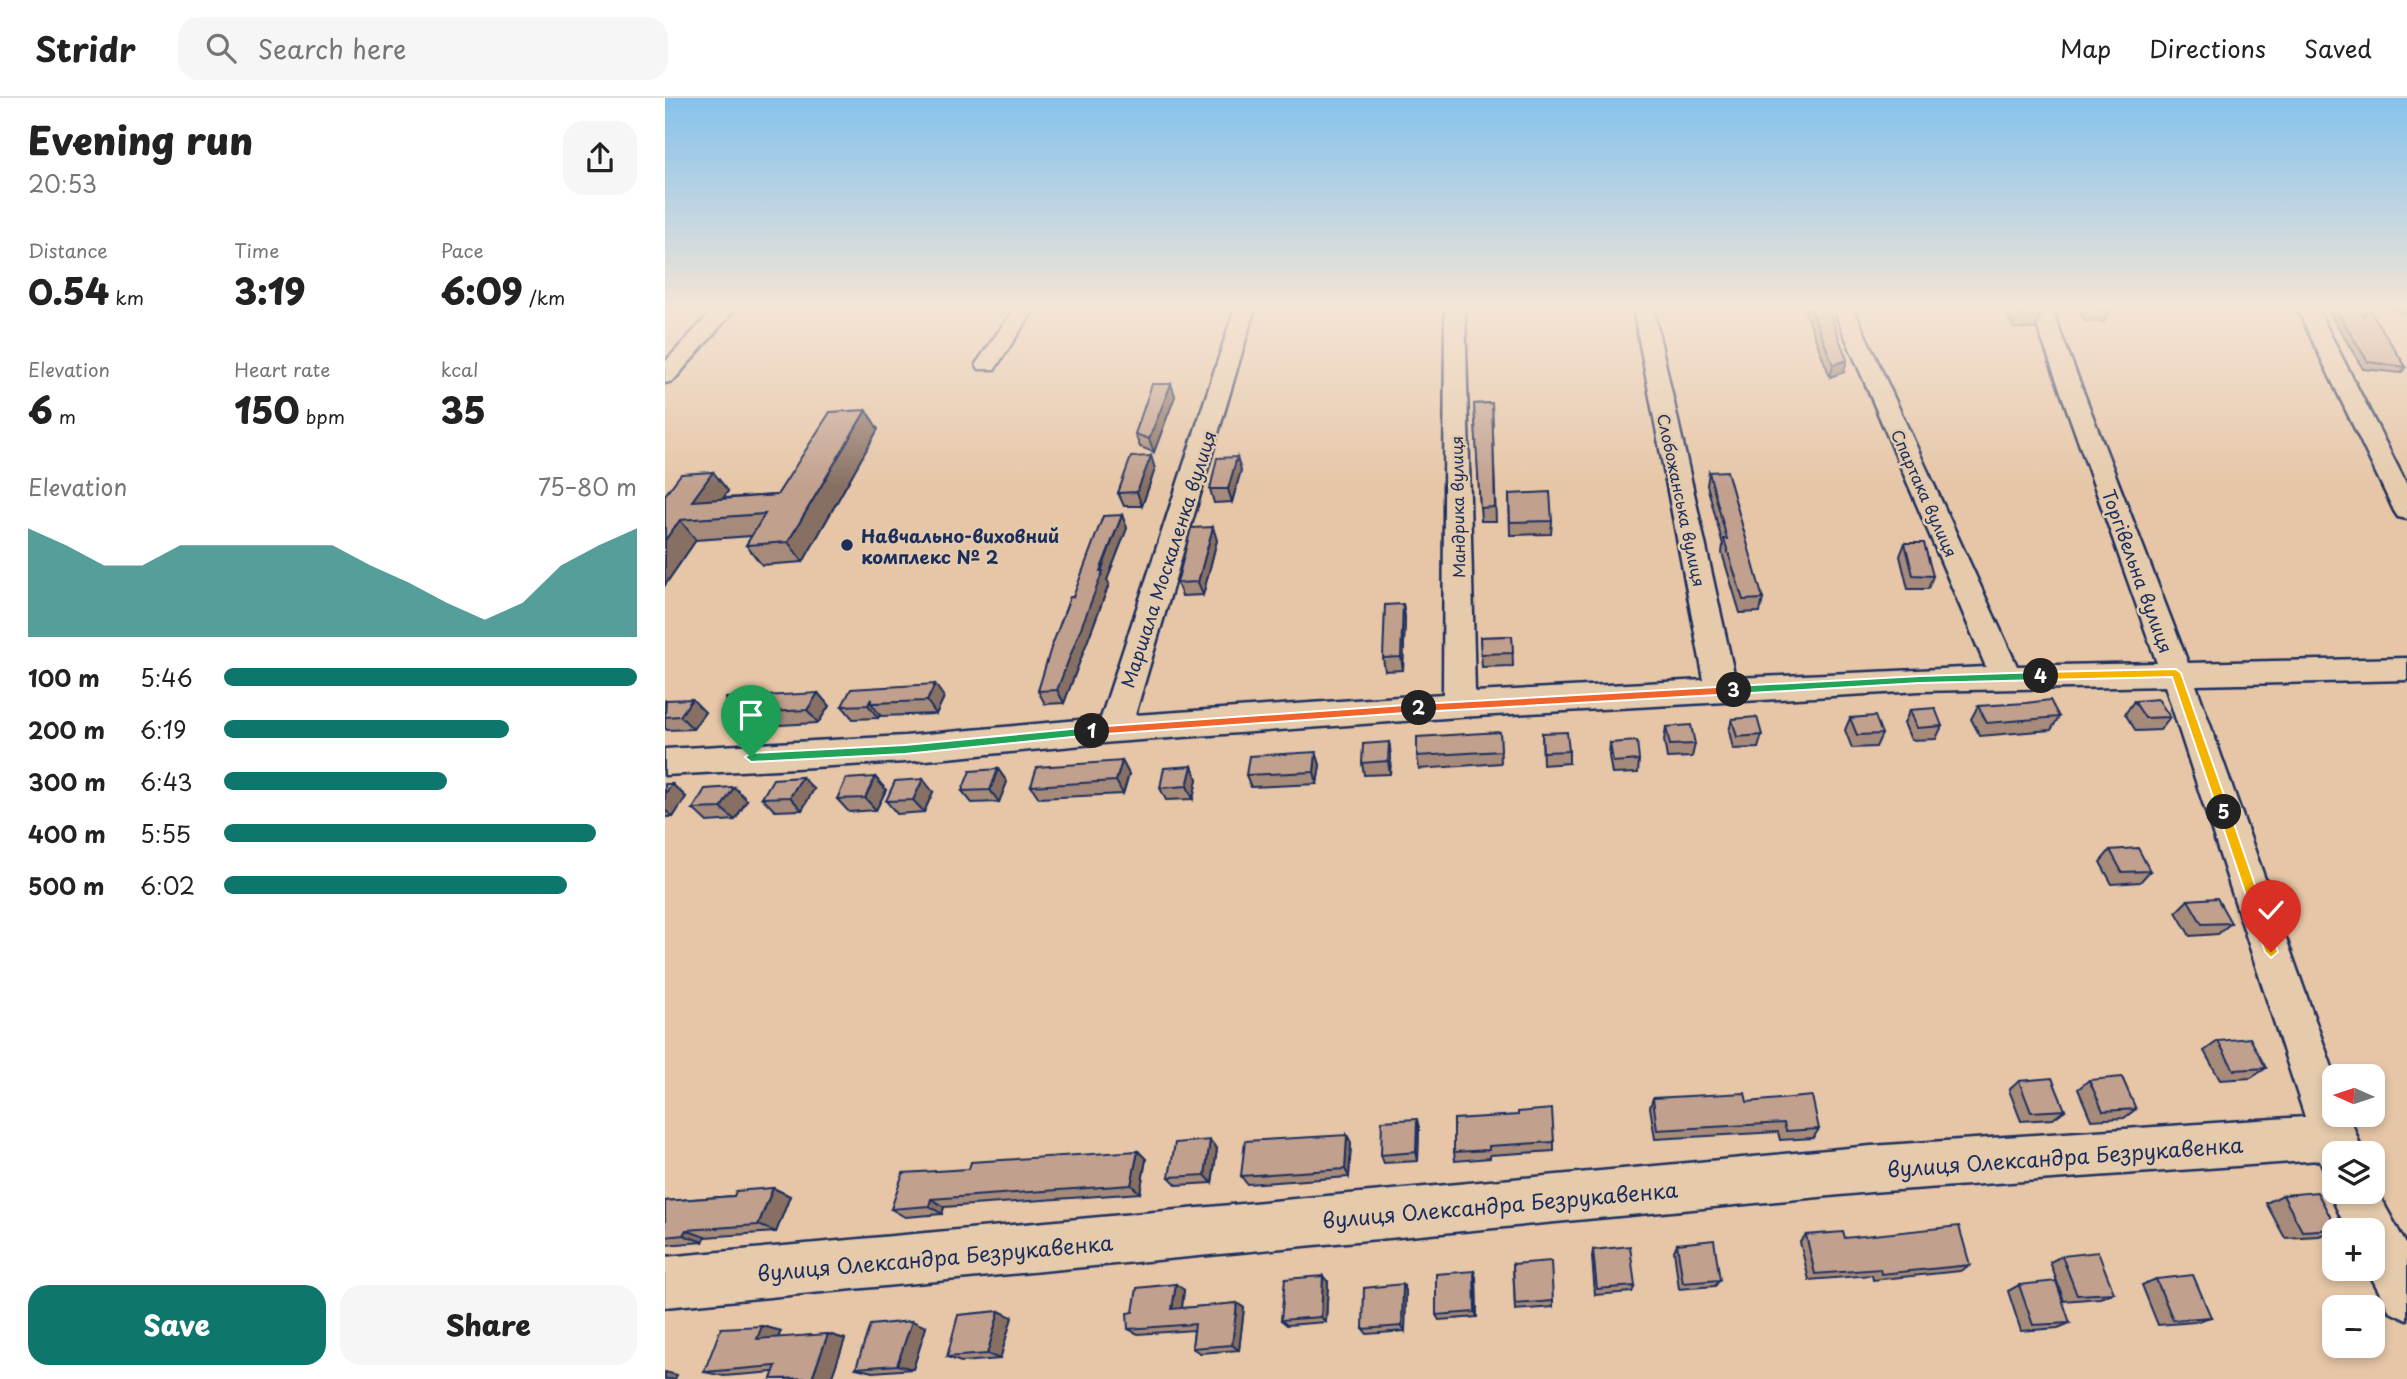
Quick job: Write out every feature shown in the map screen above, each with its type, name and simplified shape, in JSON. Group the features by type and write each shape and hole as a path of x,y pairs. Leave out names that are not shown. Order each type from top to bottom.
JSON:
{"street":[{"name":"Маршала Москаленка вулиця","path":"1114,729 1227,368"},
{"name":"Мандрика вулиця","path":"1456,368 1459,705"},
{"name":"Слобожанська вулиця","path":"1655,368 1722,691"},
{"name":"Спартака вулиця","path":"1869,368 2006,677"},
{"name":"Торгівельна вулиця","path":"2063,368 2176,673 2337,1141"},
{"path":"2336,368 2407,511"},
{"path":"665,762 905,749 1114,729 1459,705 2006,677 2407,669"},
{"name":"вулиця Олександра Безрукавенка","path":"665,1282 1871,1169 2322,1146"},
{"path":"2385,1254 2407,1295"}],"building":[{"path":"1152,384 1171,384 1149,439 1135,434"},
{"path":"1492,403 1495,507 1480,508 1474,404"},
{"path":"866,410 788,542 746,545 765,514 680,520 665,540 665,495 681,474 713,472 692,501 777,495 830,412"},
{"path":"1151,456 1137,492 1118,493 1131,457"},
{"path":"1237,457 1228,489 1210,489 1217,458"},
{"path":"1727,471 1763,599 1743,600 1724,539 1727,539 1709,472"},
{"path":"1550,492 1552,521 1510,522 1509,494"},
{"path":"1122,515 1057,690 1038,691 1070,597 1073,597 1103,516"},
{"path":"1213,527 1198,582 1177,583 1191,528"},
{"path":"1905,543 1924,543 1933,576 1913,575"},
{"path":"1403,604 1401,657 1383,658 1385,605"},
{"path":"1512,636 1513,653 1481,654 1480,637"},
{"path":"935,684 927,701 871,703 871,699 868,705 842,706 851,689"},
{"path":"818,693 807,710 727,714 726,698"},
{"path":"692,699 680,716 665,717 666,700"},
{"path":"2158,699 2170,717 2145,718 2134,701"},
{"path":"2050,700 2059,717 1987,723 1978,706 2026,703"},
{"path":"1935,708 1942,726 1917,728 1910,710"},
{"path":"1875,716 1882,734 1857,735 1850,718"},
{"path":"1757,717 1762,735 1737,737 1732,719"},
{"path":"1691,725 1695,744 1670,745 1666,727"},
{"path":"1500,732 1501,751 1417,756 1417,737"},
{"path":"1567,732 1569,751 1543,752 1542,733"},
{"path":"1637,741 1639,760 1613,762 1610,743"},
{"path":"1389,742 1388,761 1362,763 1363,744"},
{"path":"1316,752 1314,772 1246,775 1249,756"},
{"path":"1122,761 1116,781 1031,786 1037,767"},
{"path":"1192,766 1187,786 1160,788 1164,768"},
{"path":"998,769 990,790 962,791 970,771"},
{"path":"802,777 790,797 762,798 773,779"},
{"path":"875,777 865,798 837,799 846,779"},
{"path":"923,779 913,800 886,801 895,781"},
{"path":"665,784 672,784 665,794"},
{"path":"734,787 721,808 693,809 705,789"},
{"path":"2138,848 2150,871 2122,872 2110,850"},
{"path":"2217,898 2231,923 2202,924 2188,900"},
{"path":"2250,1038 2266,1068 2234,1070 2218,1041"},
{"path":"2122,1077 2136,1109 2103,1111 2089,1080"},
{"path":"2052,1078 2065,1110 2031,1112 2019,1081"},
{"path":"1745,1093 1747,1102 1812,1096 1819,1129 1786,1131 1784,1123 1657,1130 1653,1098"},
{"path":"1552,1109 1554,1142 1489,1146 1489,1150 1454,1152 1454,1119 1518,1115 1518,1112"},
{"path":"1417,1119 1416,1152 1381,1155 1382,1121"},
{"path":"1347,1135 1345,1169 1241,1176 1245,1141"},
{"path":"1210,1140 1205,1175 1169,1177 1175,1143"},
{"path":"1138,1151 1131,1185 931,1199 929,1206 891,1209 903,1173 969,1169 971,1162"},
{"path":"773,1188 758,1225 686,1230 683,1235 665,1237 665,1201 734,1196 736,1191"},
{"path":"2317,1192 2331,1218 2322,1218 2322,1230 2302,1231 2283,1195"},
{"path":"1959,1226 1970,1265 1881,1274 1880,1269 1815,1274 1806,1235 1843,1232 1845,1238"},
{"path":"1714,1240 1720,1280 1683,1283 1677,1244"},
{"path":"1630,1246 1635,1286 1597,1289 1593,1250"},
{"path":"2098,1252 2114,1293 2077,1295 2062,1256"},
{"path":"1551,1261 1553,1301 1515,1304 1513,1264"},
{"path":"1474,1271 1475,1312 1436,1315 1436,1274"},
{"path":"2193,1275 2211,1317 2173,1320 2156,1279"},
{"path":"1323,1276 1321,1317 1281,1320 1285,1279"},
{"path":"2056,1281 2070,1323 2033,1325 2019,1285"},
{"path":"1176,1284 1172,1309 1237,1303 1232,1345 1192,1348 1195,1324 1128,1329 1127,1313 1133,1312 1137,1288"},
{"path":"1403,1284 1402,1326 1363,1329 1364,1288"},
{"path":"999,1311 987,1354 947,1357 958,1315"},
{"path":"912,1321 897,1365 856,1368 870,1325"},
{"path":"762,1326 757,1339 828,1334 812,1378 771,1379 776,1366 704,1372 721,1328"}],"place":[{"name":"Навчально-виховний комплекс № 2","path":"847,545"}],"route":[{"path":"751,757 905,749 1114,729 1459,705 1920,680 2176,673 2271,952"}]}
